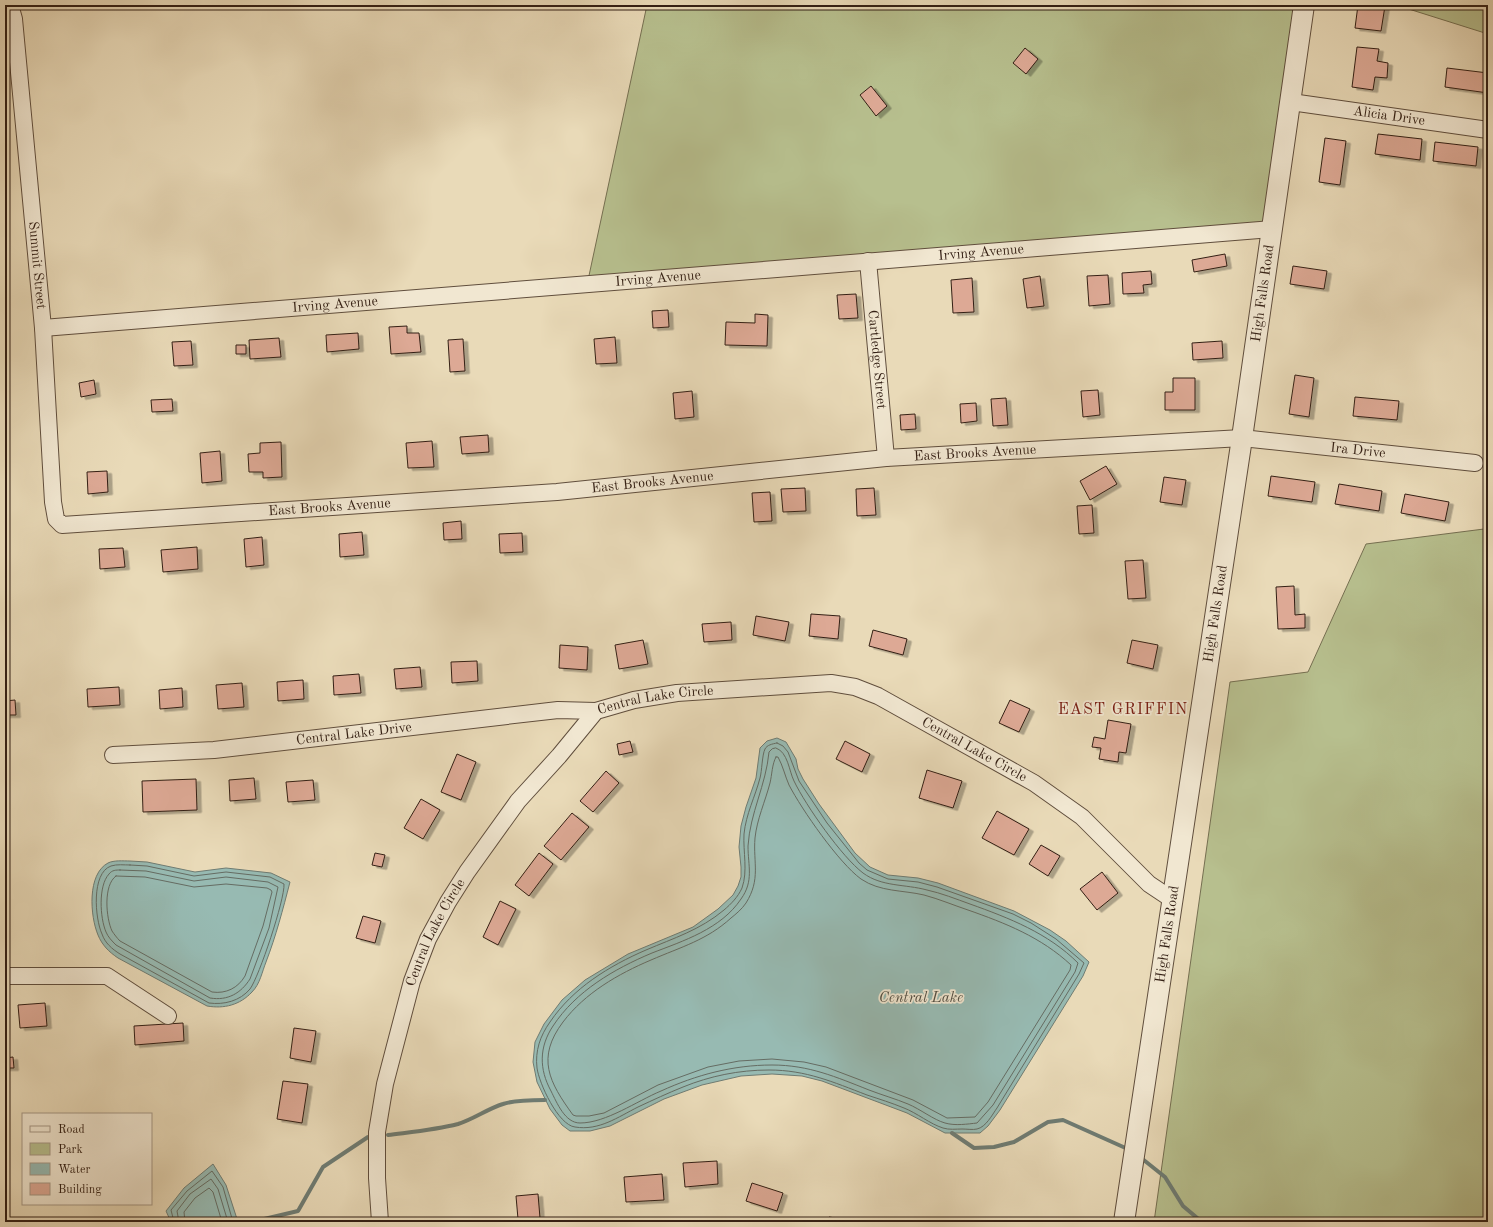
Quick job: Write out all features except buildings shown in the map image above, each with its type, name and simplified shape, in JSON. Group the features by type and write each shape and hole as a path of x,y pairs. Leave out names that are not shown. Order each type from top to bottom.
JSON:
{"street":[{"name":"Summit Street","path":"10,5 14,18 43,328 53,502 56,519 62,525"},
{"name":"High Falls Road","path":"1121,1221 1173,900 1242,438 1304,5"},
{"name":"Alicia Drive","path":"1291,102 1488,130"},
{"name":"Irving Avenue","path":"43,328 1272,229"},
{"name":"Cartledge Street","path":"868,261 886,458"},
{"name":"East Brooks Avenue","path":"62,525 557,492 886,458 1242,438"},
{"name":"Ira Drive","path":"1242,438 1475,463"},
{"name":"Central Lake Circle","path":"380,1222 376,1178 377,1132 385,1084 412,981 428,939 467,872 518,801 559,756 596,711 634,700 677,693 831,683 854,687 878,696 1034,783 1082,817 1149,884 1173,900"},
{"name":"Central Lake Drive","path":"113,755 214,750 558,710 596,711"},
{"path":"5,976 107,976 168,1016"}],"green space":[{"path":"647,5 1299,5 1268,227 587,285"},
{"path":"1396,5 1488,5 1488,34"},
{"path":"1484,529 1488,580 1488,1222 1154,1222 1230,682 1308,672 1366,544"}],"water":[{"name":"Central Lake","path":"777,738 786,742 796,759 798,769 803,779 819,804 855,853 870,867 888,875 918,878 938,883 1014,911 1050,930 1066,941 1089,962 1083,976 1000,1110 988,1126 980,1133 945,1133 907,1113 822,1081 802,1076 772,1074 741,1076 702,1085 664,1099 610,1126 590,1131 570,1131 562,1125 550,1109 537,1082 533,1062 535,1042 544,1024 562,1000 585,980 628,954 693,927 718,909 733,895 741,877 739,847 741,826 756,778 760,748 767,741"},
{"path":"116,861 147,862 195,872 226,868 271,873 290,882 276,932 255,989 237,1003 220,1007 207,1006 118,958 106,948 95,927 92,907 93,886 96,876 101,868 108,863"},
{"path":"213,1164 226,1185 238,1222 171,1222 166,1211 184,1188"}],"waterway":[{"path":"388,1135 458,1124 507,1103 524,1100 545,1100"},
{"path":"952,1133 974,1148 994,1147 1014,1142 1048,1122 1063,1120 1130,1150"},
{"path":"237,1222 260,1220 298,1211 323,1167 368,1137"},
{"path":"1140,1157 1165,1177 1183,1206 1202,1222"}],"district":[{"name":"EAST GRIFFIN","path":"1123,710"}]}
